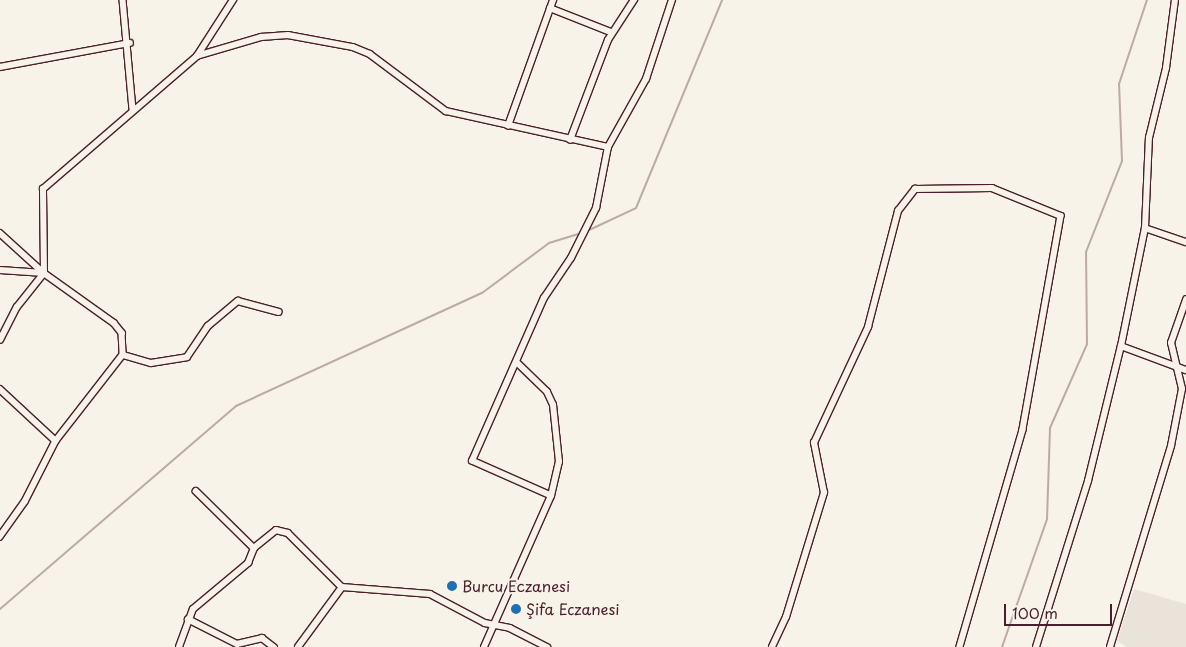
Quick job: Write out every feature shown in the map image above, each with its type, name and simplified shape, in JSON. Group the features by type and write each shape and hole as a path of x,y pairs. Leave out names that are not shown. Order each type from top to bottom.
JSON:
{"street":[{"path":"124,0 130,43 133,109"},
{"path":"0,340 17,307 44,273 43,188 197,56 233,0"},
{"path":"508,126 553,0"},
{"path":"570,140 611,32 634,0"},
{"path":"552,496 472,461 518,364 554,279 572,258 596,208 608,147 646,79 672,0"},
{"path":"1036,647 1088,481 1121,346 1145,228 1149,138 1166,68 1175,0"},
{"path":"550,8 611,32"},
{"path":"197,56 261,37 288,35 353,47 370,54 446,111 608,147"},
{"path":"0,67 130,43"},
{"path":"772,647 786,617 824,493 814,443 868,327 898,210 915,189 992,188 1061,216 1023,430 960,647"},
{"path":"1145,228 1186,242"},
{"path":"0,233 44,273 114,323 122,333 123,355 56,441 25,502 0,537"},
{"path":"0,270 44,273"},
{"path":"1110,647 1171,446 1182,389 1183,369 1172,343 1186,300"},
{"path":"123,355 151,363 187,357 208,326 238,301 278,312"},
{"path":"1121,346 1183,369"},
{"path":"484,647 552,496 559,462 553,405 547,392 518,364"},
{"path":"0,389 56,441"},
{"path":"196,491 254,548"},
{"path":"179,647 193,609 248,563 254,548 276,530 288,533 342,587 430,594 485,623 496,624 547,647"},
{"path":"298,647 342,587"},
{"path":"188,619 236,644 262,638 274,647"}],"shaded area":[{"path":"1134,589 1186,604 1186,647 1127,647 1117,641"}],"waterway":[{"path":"587,231 636,208 722,0"},
{"path":"1002,647 1047,519 1050,428 1087,344 1086,252 1122,161 1119,84 1147,0"},
{"path":"0,609 236,406 482,293 549,243 582,233"}],"place":[{"name":"Burcu Eczanesi","path":"452,586"},
{"name":"Şifa Eczanesi","path":"516,609"}]}
